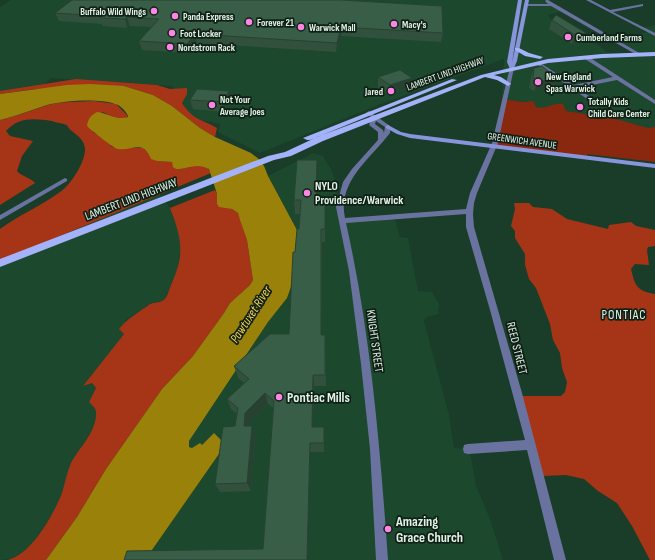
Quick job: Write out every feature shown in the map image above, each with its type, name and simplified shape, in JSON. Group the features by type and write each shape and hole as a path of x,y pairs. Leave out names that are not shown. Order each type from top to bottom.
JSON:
{"main road":[{"path":"510,65 520,0"},
{"path":"516,61 526,2"},
{"path":"518,49 538,60"},
{"name":"LAMBERT LIND HIGHWAY","path":"371,116 483,76 516,61 590,56 655,54"},
{"name":"LAMBERT LIND HIGHWAY","path":"0,263 259,162 288,154 455,80 510,65 538,60"},
{"path":"483,76 499,78 508,84"},
{"name":"GREENWICH AVENUE","path":"388,127 399,133 410,136 655,166"}],"street":[{"path":"588,0 655,35"},
{"path":"547,1 638,54"},
{"path":"526,2 552,5"},
{"path":"609,11 642,5 638,2"},
{"path":"587,58 655,102"},
{"path":"538,60 592,100"},
{"name":"REED STREET","path":"510,65 508,84 494,146 469,203 470,227 493,302 560,560"},
{"path":"573,87 618,78"},
{"path":"380,139 380,131 372,125 371,116 383,121 388,127"},
{"name":"KNIGHT STREET","path":"382,560 375,449 366,364 353,271 339,207 346,182 357,166 387,133 388,127"},
{"path":"0,218 64,180"},
{"path":"342,221 469,210"},
{"path":"468,449 531,445"}],"shaded area":[{"path":"11,0 543,0 562,11 548,15 549,18 600,46 607,53 636,54 611,40 648,32 641,28 655,25 655,128 649,129 613,119 611,114 602,109 595,114 585,114 543,109 536,107 532,101 523,102 502,99 504,59 378,105 260,153 218,132 220,124 194,119 183,105 172,86 51,78 44,84 0,92 0,7"},
{"path":"76,79 157,85 170,89 187,88 187,94 182,103 194,116 217,128 215,137 200,128 172,106 153,95 124,86 36,89 0,94 0,91"},
{"path":"502,99 523,102 533,101 536,107 540,108 563,104 566,111 616,119 648,128 655,127 655,162 587,154 587,158 495,146"},
{"path":"94,101 116,104 128,116 124,119 102,112 93,132 107,141 112,147 143,148 157,161 172,162 181,169 198,165 206,167 211,173 0,261 0,229 64,189 77,172 85,153 85,148 82,140 65,124 33,119 21,121 11,126 6,131 10,136 33,141 22,156 17,171 35,183 0,205 0,120 48,105 65,102"},
{"path":"313,153 323,156 333,173 342,220 394,217 400,237 408,238 418,291 432,292 439,304 438,314 425,318 424,321 449,415 454,448 468,449 470,452 476,486 490,519 503,560 145,560 221,451 202,445 192,448 189,447 189,440 268,322 287,298 298,232 268,176"},
{"path":"215,190 217,194 217,204 232,209 238,213 247,240 253,280 250,285 230,303 193,356 162,389 106,469 77,517 46,560 8,560 25,550 41,532 62,493 71,463 93,427 96,410 89,402 96,388 92,383 83,386 124,334 119,329 122,325 150,304 164,300 168,294 180,255 179,238 170,208"},
{"path":"159,193 170,208 179,231 181,246 177,271 166,297 162,301 151,303 126,320 124,334 83,386 92,383 96,388 89,402 93,405 97,413 94,426 71,464 62,493 53,513 29,549 13,559 0,560 0,261"},
{"path":"514,203 529,203 533,207 552,209 567,219 608,229 609,225 631,222 636,226 655,230 655,246 648,247 647,250 649,265 635,264 631,269 638,287 644,291 655,294 655,560 650,560 632,526 617,503 598,491 584,479 566,475 542,476 519,396 561,396 565,392 567,382 562,368 560,353 553,340 550,324 536,288 529,279 525,265 525,254 515,238 515,231 511,226 515,209"}],"water":[{"name":"Pawtuxet River","path":"90,84 124,86 153,95 172,106 200,128 215,137 251,153 260,160 264,166 298,232 292,284 287,298 268,322 189,441 189,447 192,448 200,443 202,445 214,433 224,443 221,451 145,560 46,560 77,517 106,469 162,389 193,356 230,303 250,285 253,280 247,240 238,213 232,209 219,207 217,204 217,194 209,169 196,166 176,169 173,167 172,162 151,159 145,149 137,147 123,149 115,148 87,126 90,118 97,112 120,118 128,117 124,110 119,106 100,101 62,102 47,105 0,120 0,94 67,85"}],"building":[{"name":"Warwick Mall","path":"72,0 341,0 442,6 443,33 341,27 337,43 195,34 187,44 139,41 159,19 127,17 125,19 100,18 102,16 55,13"},
{"path":"556,15 586,33 575,35 552,20"},
{"path":"542,66 557,78 538,82 533,78 534,68"},
{"path":"400,70 412,78 390,85 378,77"},
{"path":"197,89 229,91 223,102 190,100"},
{"name":"Pontiac Mills","path":"297,160 317,160 316,199 325,199 325,229 321,229 321,335 325,335 325,375 313,375 312,427 324,427 324,443 310,443 307,560 124,560 127,551 263,549 274,401 265,393 245,413 244,426 252,426 247,483 215,484 223,427 235,426 238,408 227,399 249,379 234,366 270,334 289,334 293,252 295,252 297,229 299,229 301,200 294,200"}],"place":[{"name":"Buffalo Wild Wings","path":"154,11"},
{"name":"Panda Express","path":"175,16"},
{"name":"Forever 21","path":"249,22"},
{"name":"Macy's","path":"394,24"},
{"name":"Warwick Mall","path":"301,27"},
{"name":"Foot Locker","path":"172,33"},
{"name":"Cumberland Farms","path":"568,37"},
{"name":"Nordstrom Rack","path":"170,47"},
{"name":"New England Spas Warwick","path":"538,82"},
{"name":"Jared","path":"391,91"},
{"name":"Not Your Average Joes","path":"212,105"},
{"name":"Totally Kids Child Care Center","path":"580,107"},
{"name":"NYLO Providence/Warwick","path":"307,193"},
{"name":"Pontiac Mills","path":"279,397"},
{"name":"Amazing Grace Church","path":"388,529"}],"district":[{"name":"PONTIAC","path":"624,314"}]}
